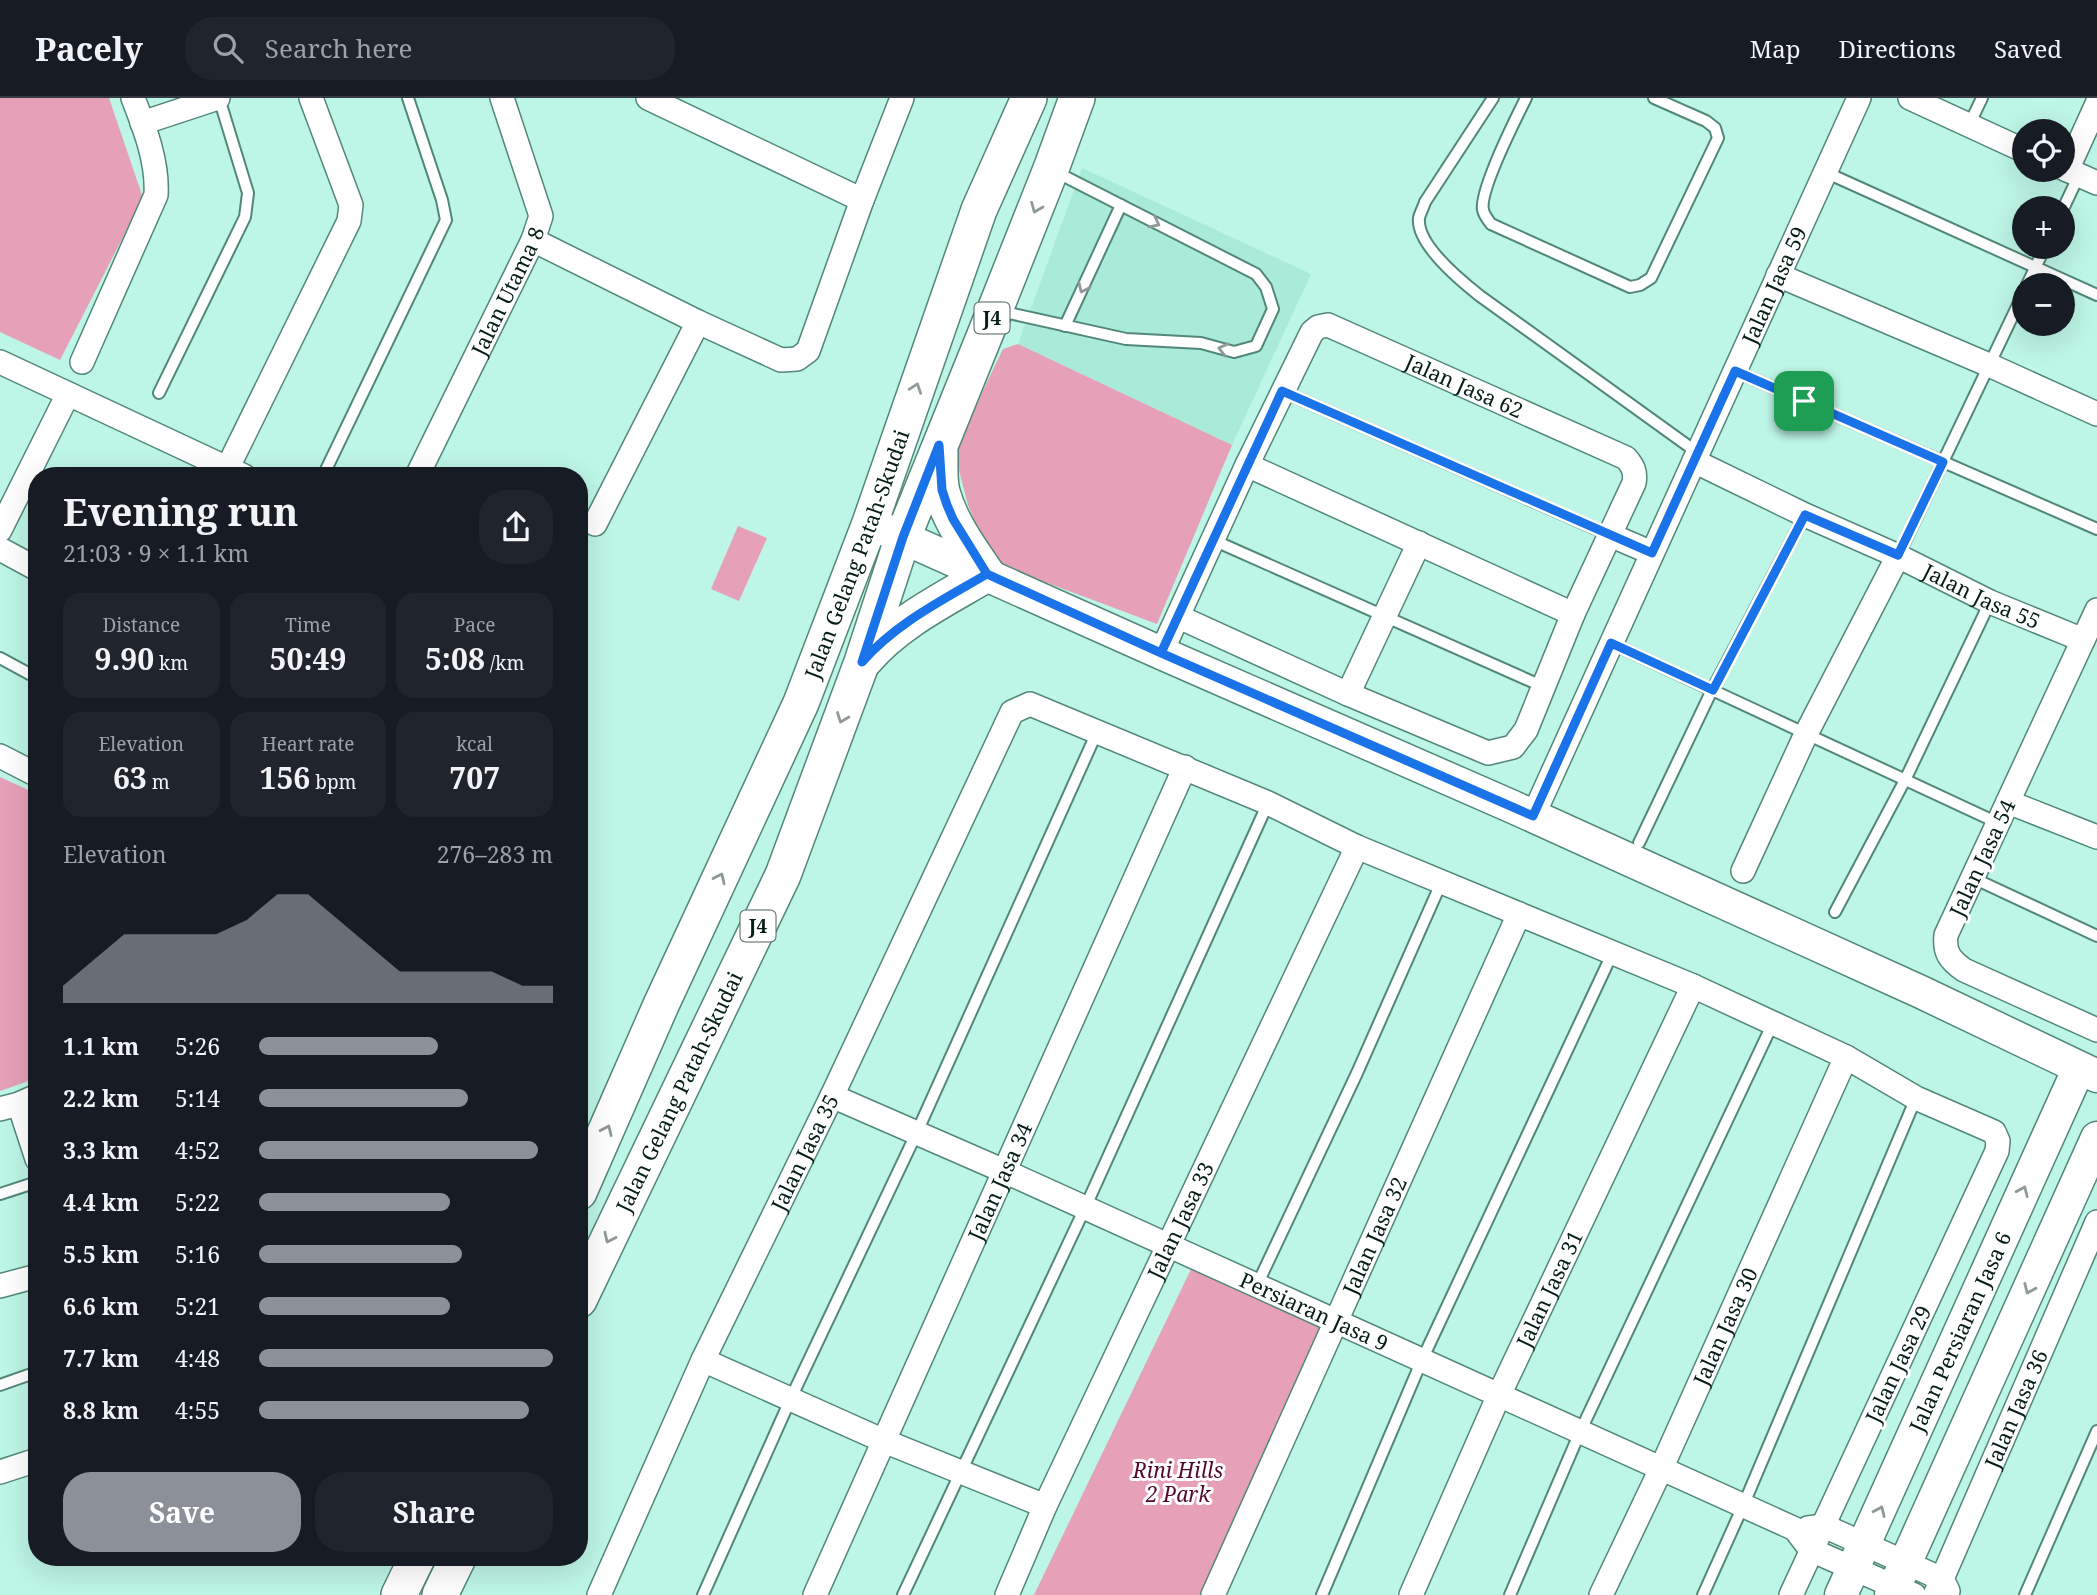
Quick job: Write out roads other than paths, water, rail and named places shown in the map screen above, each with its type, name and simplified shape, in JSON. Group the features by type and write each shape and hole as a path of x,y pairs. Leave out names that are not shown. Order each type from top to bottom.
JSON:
{"main road":[{"name":"Jalan Gelang Patah-Skudai","path":"588,1281 783,874 862,662 903,537 1077,98"},
{"name":"Jalan Gelang Patah-Skudai","path":"588,1171 661,1005 801,703 870,523 979,210 1025,101"},
{"path":"862,662 907,622 987,574 964,539 947,505 942,490 939,445"},
{"path":"661,1005 719,926 729,923 737,933 734,952 711,1023"},
{"path":"399,1595 413,1566"},
{"path":"440,1595 454,1566"}],"street":[{"path":"82,362 156,195 157,175 133,98"},
{"path":"142,123 218,98"},
{"path":"238,467 349,221 351,205 311,98"},
{"name":"Jalan Utama 8","path":"421,467 533,240 541,216 502,98"},
{"path":"648,98 862,200"},
{"path":"533,240 781,360 797,359 808,351 902,98"},
{"name":"Jalan Jasa 59","path":"1533,816 1859,98"},
{"path":"1910,98 2012,144"},
{"path":"2077,174 2097,104"},
{"path":"1779,275 2097,414"},
{"path":"595,524 698,322"},
{"name":"Jalan Jasa 62","path":"1161,653 1282,391 1312,332 1318,327 1328,324 1626,458 1633,466 1634,483 1573,614 1526,730 1513,747 1488,753 1348,694"},
{"path":"0,362 225,467"},
{"path":"38,467 68,394"},
{"name":"Jalan Jasa 55","path":"1696,457 1805,515 1898,555 1990,602 2083,640"},
{"path":"1247,466 1573,614"},
{"path":"3,517 28,487"},
{"path":"870,523 1533,816 1921,992 2088,1072"},
{"path":"1609,535 1652,553"},
{"path":"1179,617 1348,694 1419,543"},
{"path":"0,549 28,564"},
{"path":"1743,871 1807,734 1898,555"},
{"name":"Jalan Jasa 54","path":"2097,610 1946,936 1945,946 1951,960 1964,970 2097,1030"},
{"name":"Jalan Jasa 35","path":"598,1595 703,1360 832,1096 1012,712 1030,704 1097,732"},
{"path":"1097,732 1268,803 1357,846 1693,986 1846,1057 1916,1098"},
{"path":"0,755 28,770"},
{"name":"Jalan Jasa 34","path":"815,1595 1185,767"},
{"path":"2008,802 2094,833"},
{"name":"Jalan Jasa 33","path":"1007,1595 1045,1506 1357,846"},
{"name":"Jalan Jasa 32","path":"1216,1594 1519,914"},
{"name":"Jalan Jasa 31","path":"1411,1595 1499,1395 1693,986"},
{"name":"Jalan Jasa 30","path":"1601,1595 1661,1469 1846,1057"},
{"name":"Jalan Persiaran Jasa 6","path":"1853,1570 2088,1072"},
{"name":"Persiaran Jasa 9","path":"832,1096 1004,1171 1795,1529 1811,1550 1853,1570"},
{"name":"Jalan Jasa 29","path":"1791,1595 1997,1151 1998,1141 1994,1132 1916,1098"},
{"path":"18,1103 28,1132"},
{"path":"1902,1585 2097,1138"},
{"name":"Jalan Jasa 36","path":"1942,1590 2097,1222"},
{"path":"0,1286 28,1278"},
{"path":"703,1360 884,1441 1045,1506"},
{"path":"0,1472 28,1463"},
{"path":"1824,1526 1853,1570 1902,1585 1942,1590"},
{"name":"Persiaran Jasa 9","path":"1795,1529 1824,1526"}],"lane":[{"path":"159,394 245,217 248,193 218,98"},
{"path":"327,467 446,220 442,200 408,98"},
{"path":"1493,98 1425,202 1419,218 1422,234 1451,272 1480,296 1696,457"},
{"path":"1526,98 1497,159 1483,201 1483,212 1491,224 1630,287 1640,285 1651,278 1718,138 1716,128 1706,121 1654,98"},
{"path":"1969,125 1982,98"},
{"path":"995,310 1126,339 1201,343 1234,352 1256,346 1273,309 1266,287 1256,274 1051,169"},
{"path":"1825,172 2097,295"},
{"path":"2068,196 2077,174"},
{"path":"1065,326 1121,205"},
{"path":"2033,273 2040,259"},
{"path":"1898,555 2012,317"},
{"path":"1735,371 2097,530"},
{"path":"1282,391 1609,535"},
{"path":"1639,843 1713,690 1805,515"},
{"path":"1213,540 1544,687"},
{"path":"1835,912 1905,780 1990,602"},
{"path":"1611,643 1998,823"},
{"path":"0,658 28,673"},
{"path":"702,1595 791,1398 917,1132 1097,732"},
{"path":"903,1595 1085,1208 1268,803"},
{"path":"1973,877 2097,936"},
{"path":"1256,1285 1357,1073 1442,881"},
{"path":"1322,1595 1422,1360 1614,952"},
{"path":"1510,1595 1580,1432 1773,1023"},
{"path":"1703,1595 1916,1098"},
{"path":"0,1194 28,1185"},
{"path":"0,1385 28,1375"},
{"path":"2025,1595 2097,1431"}],"park label":[{"name":"Rini Hills 2 Park","path":"1178,1482"}]}
